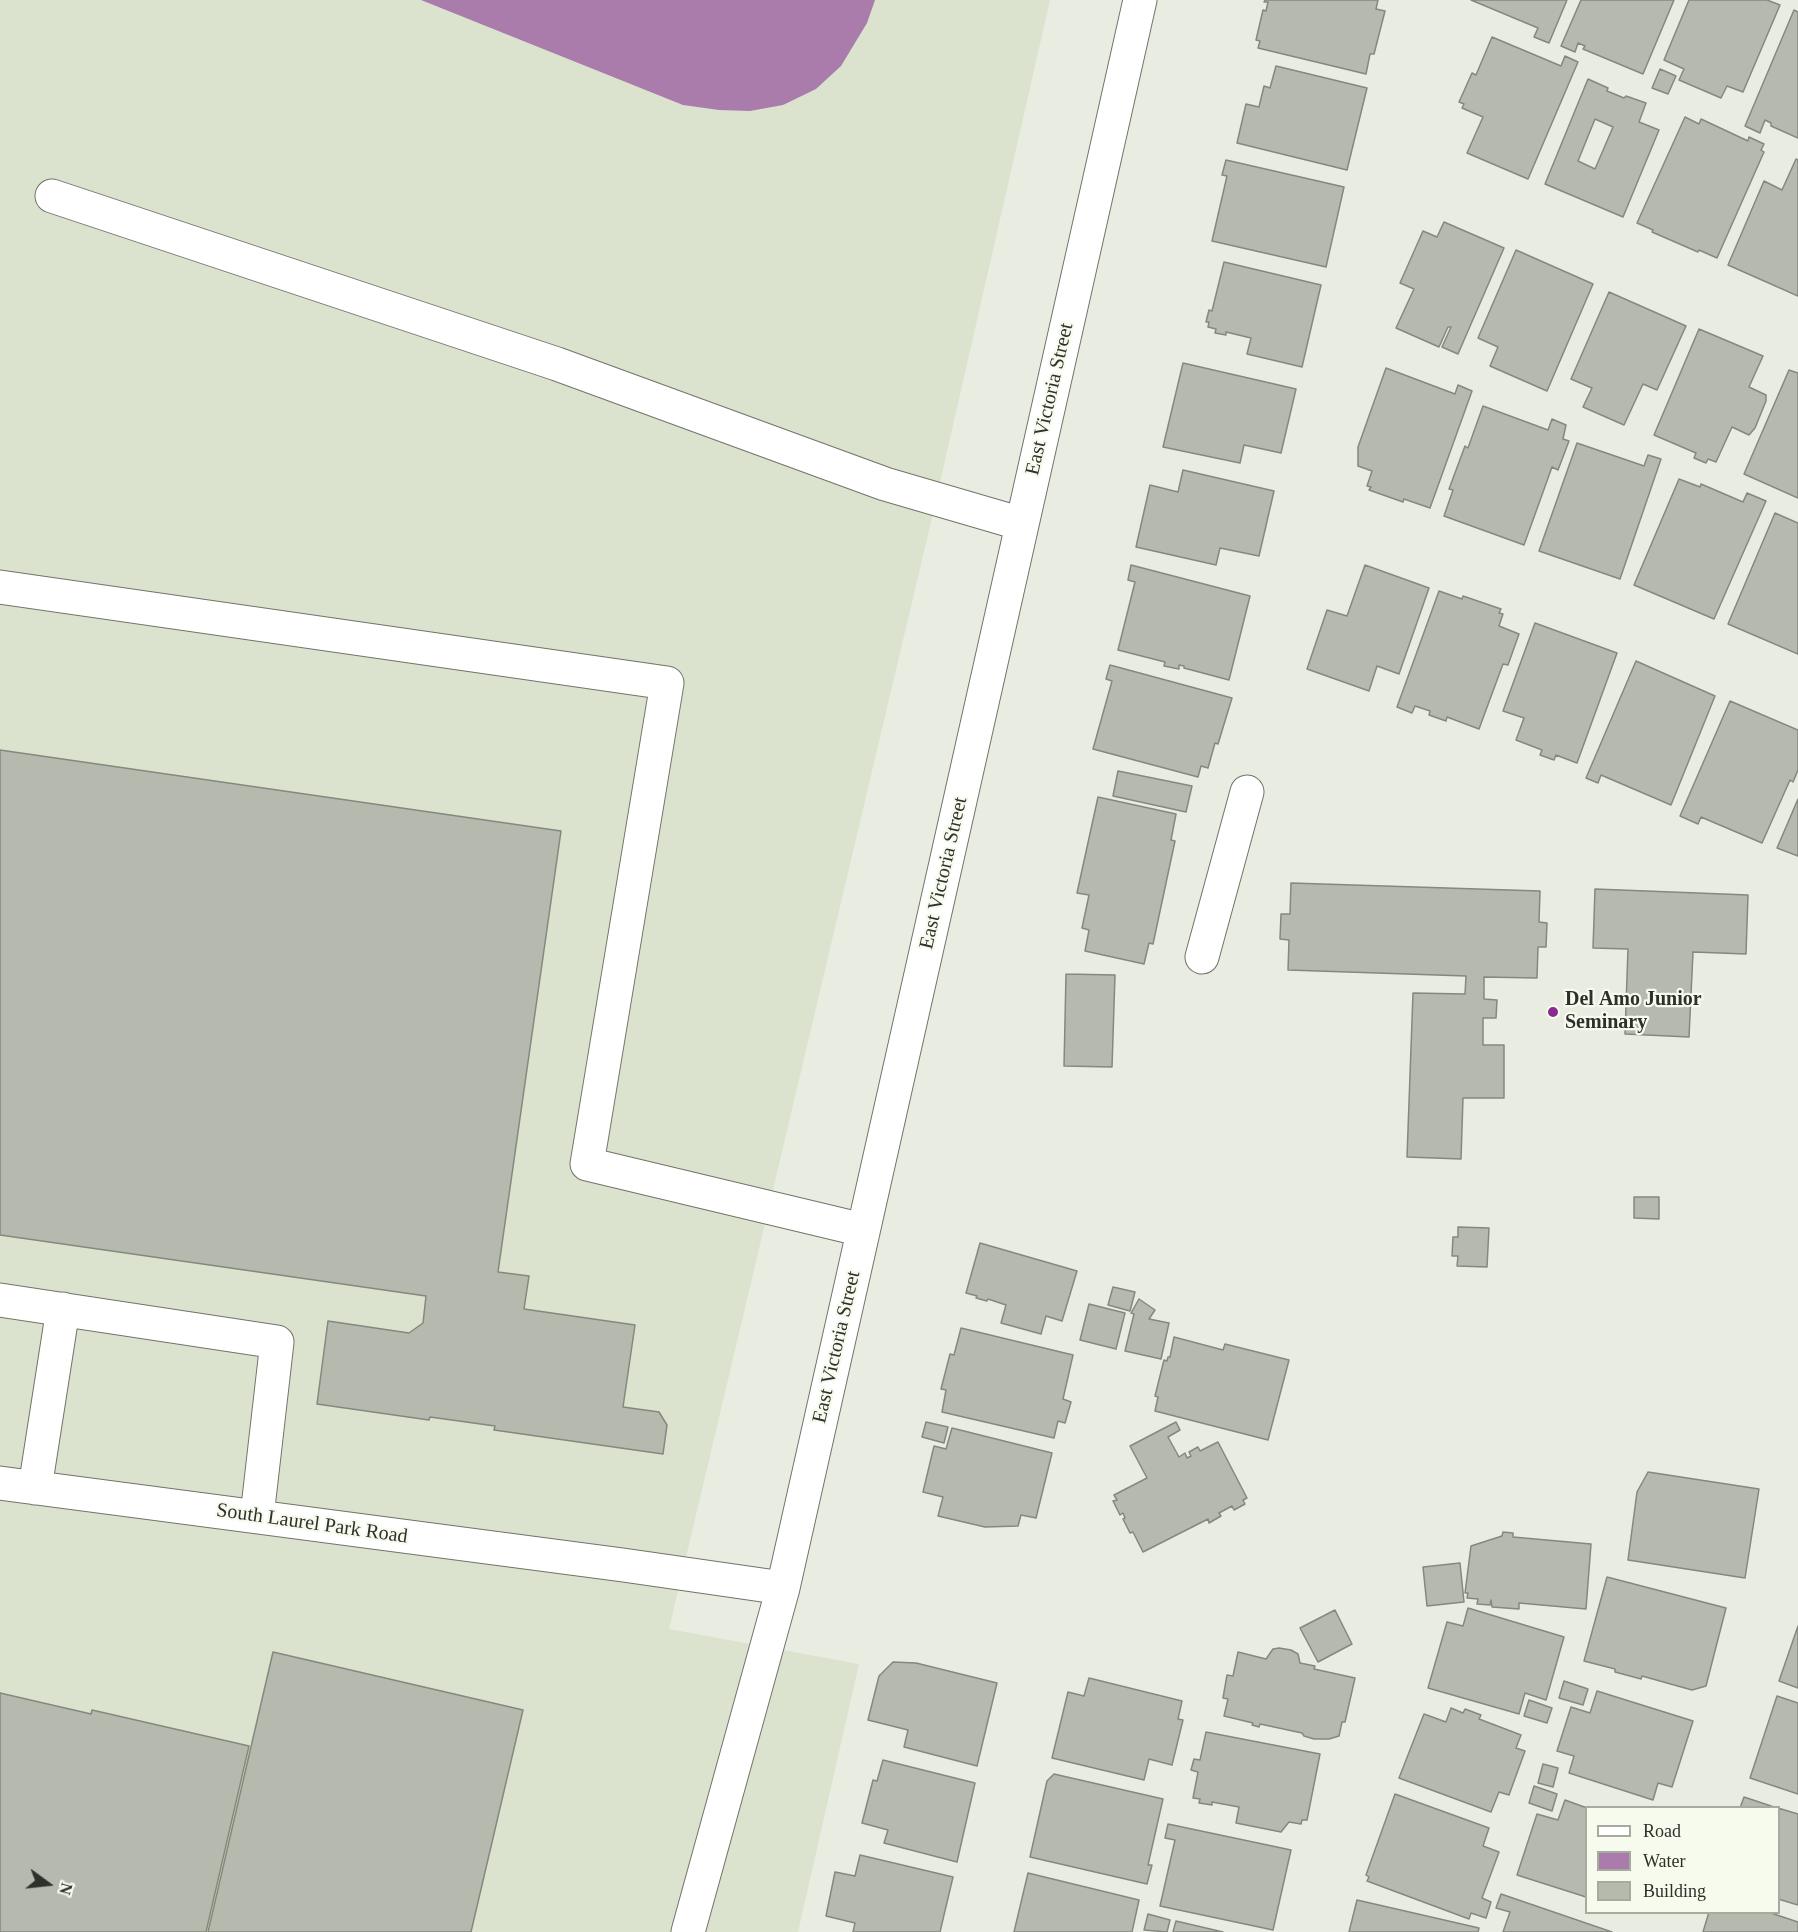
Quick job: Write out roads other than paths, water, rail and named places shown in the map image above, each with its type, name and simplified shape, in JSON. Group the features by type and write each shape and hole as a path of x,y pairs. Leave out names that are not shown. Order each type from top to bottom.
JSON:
{"street":[{"name":"East Victoria Street","path":"688,1932 783,1588 1140,0"},
{"path":"52,196 557,364 885,484 1022,524"},
{"path":"0,588 667,683 586,1164 863,1230"},
{"path":"1202,957 1247,792"},
{"path":"0,1300 277,1342 257,1516"},
{"path":"35,1488 63,1310"},
{"name":"South Laurel Park Road","path":"0,1483 783,1588"}],"water":[{"path":"421,0 875,0 867,23 841,66 816,89 783,105 750,111 683,105"}],"place":[{"name":"Del Amo Junior Seminary","path":"1553,1012"}]}
